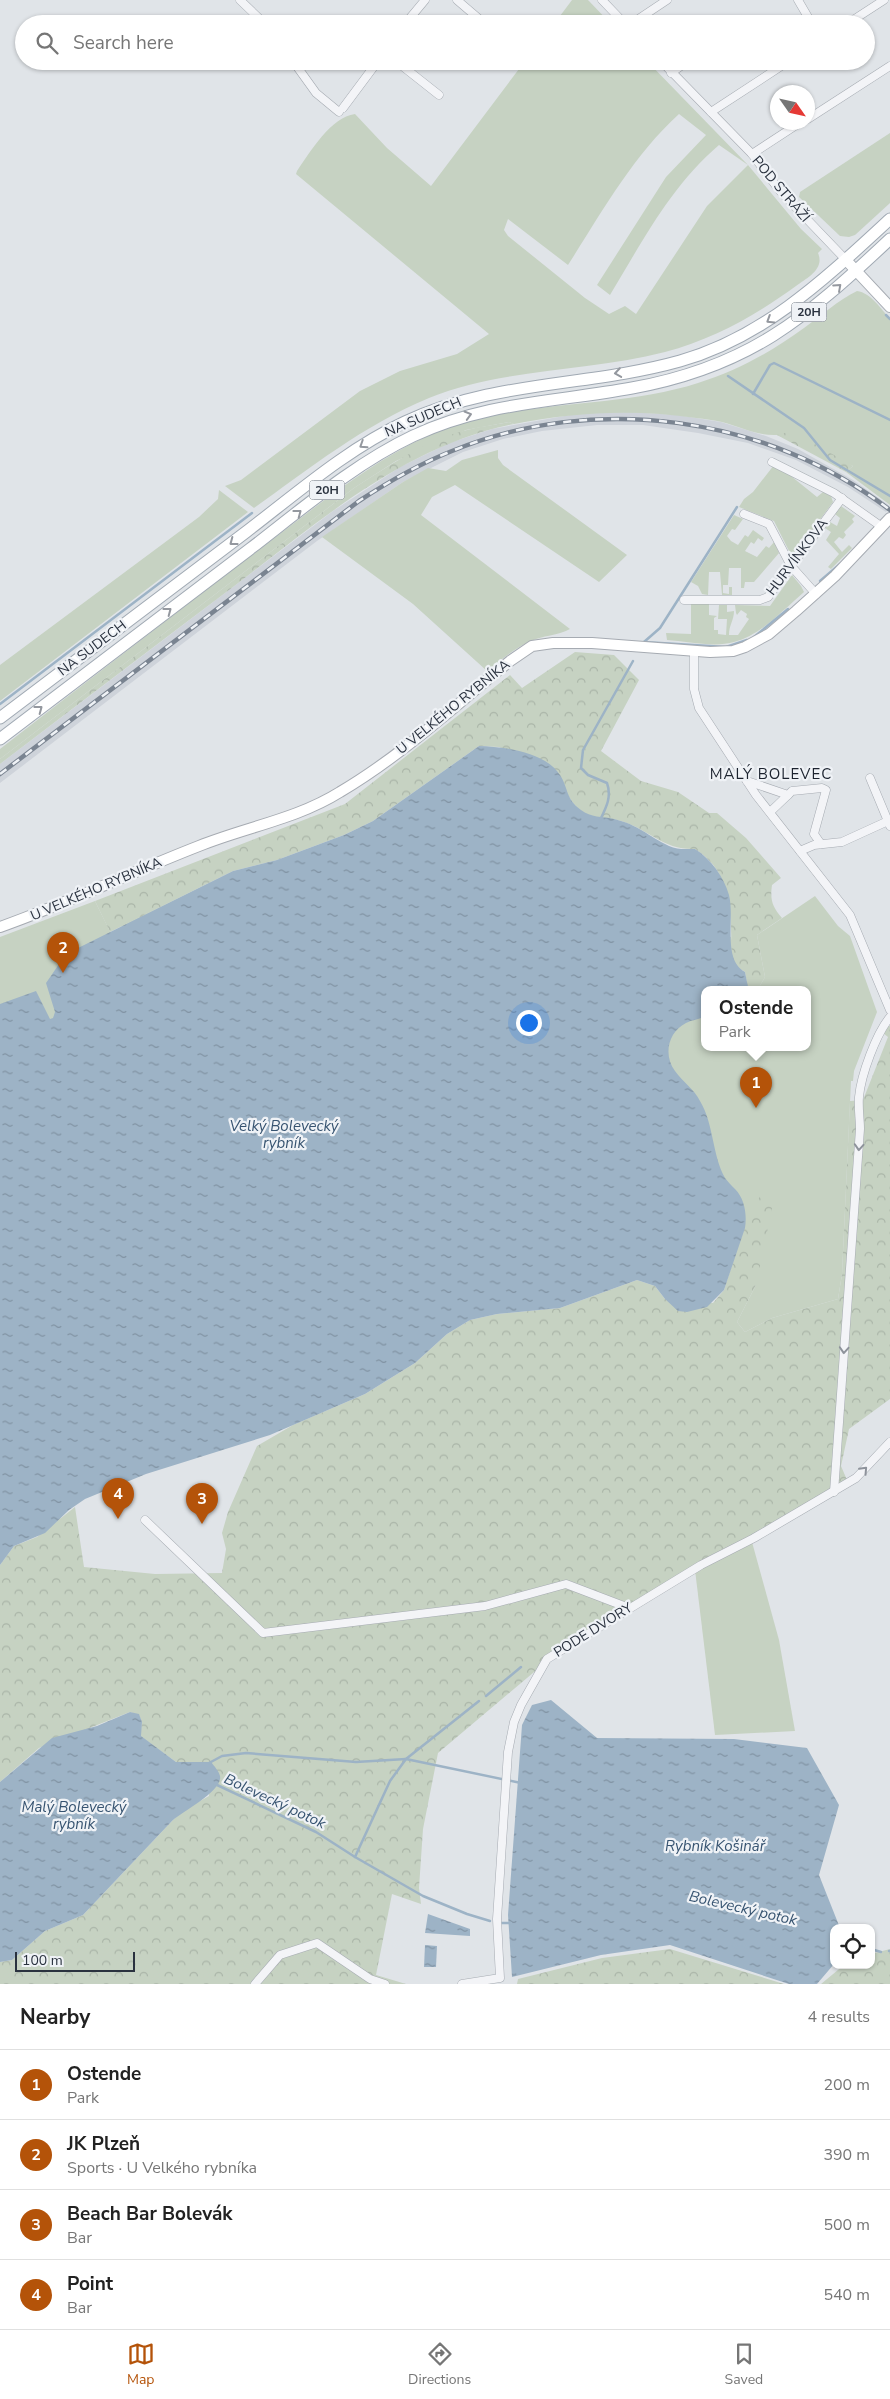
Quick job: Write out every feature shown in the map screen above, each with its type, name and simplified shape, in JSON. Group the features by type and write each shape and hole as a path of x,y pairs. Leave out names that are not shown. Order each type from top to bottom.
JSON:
{"main road":[{"name":"NA SUDECH","path":"0,718 315,480 383,433 419,415 472,397 522,386 626,372 680,361 705,352 735,339 772,319 793,304 846,260 890,219"},
{"name":"NA SUDECH","path":"0,739 325,492 392,447 446,422 486,410 631,388 684,376 713,366 757,346 809,312 890,240"}],"street":[{"path":"240,0 256,15"},
{"path":"412,15 425,0"},
{"path":"457,0 474,15"},
{"path":"602,0 616,15"},
{"path":"644,15 667,0"},
{"path":"798,0 807,15"},
{"path":"861,15 884,0 890,8"},
{"path":"815,114 890,66"},
{"path":"299,70 316,93 341,110 371,70"},
{"path":"407,70 439,95"},
{"path":"711,112 775,70"},
{"name":"POD STRÁŽÍ","path":"671,72 752,154 780,191 890,307"},
{"path":"752,154 789,130"},
{"path":"772,462 842,498 882,527"},
{"name":"HURVÍNKOVA","path":"684,600 765,599 842,498"},
{"path":"744,514 769,524 791,566 816,594"},
{"name":"U VELKÉHO RYBNÍKA","path":"0,928 53,909 200,845 323,802 383,763 509,662 532,646 553,643 592,643 726,651 746,647 780,625 816,594 890,518"},
{"path":"694,650 694,689 699,708 747,781 850,915 890,1010"},
{"path":"800,851 821,844 842,842 889,824 870,778"},
{"path":"747,781 788,794"},
{"path":"770,812 792,791 822,788 826,790 814,834 821,844"},
{"path":"834,1492 860,1129 858,1098 882,1027 890,1017"},
{"name":"PODE DVORY","path":"462,1984 500,1978 497,1919 506,1773 514,1722 520,1705 547,1659 701,1565 754,1538 834,1492 856,1478 890,1442"},
{"path":"145,1520 263,1633 485,1606 566,1584 629,1608"},
{"path":"255,1984 280,1955 317,1943 370,1978 385,1984"}],"shaded area":[{"path":"629,412 677,415 721,422 766,436 798,449 853,480 890,506 886,512 848,487 796,460 748,443 698,433 643,425 597,425 542,431 503,439 463,452 403,482 317,541 0,783 0,764 333,511 400,467 449,443 492,429 581,413"}],"green space":[{"path":"572,0 588,0 602,15 561,15"},
{"path":"518,70 656,70 748,165 801,229 822,249 818,253 819,264 810,276 766,307 734,325 683,347 636,358 487,381 457,388 429,398 360,434 254,508 225,486 241,480 360,391 400,371 457,354 489,334 296,174 322,136 338,121 355,114 387,148 431,186","holes":["679,114 706,135 666,177 597,285 610,295 658,216 686,178 719,145 748,165 707,206 636,314 625,306 609,314 585,298 508,236 504,230 508,219 568,265 632,167"]},
{"path":"890,133 890,203 855,235 849,237 840,236 799,197 800,192"},
{"path":"857,291 871,298 890,319 890,505 846,472 853,466 777,435 756,433 716,421 650,413 605,413 582,414 514,424 509,422 466,430 396,461 354,488 0,759 0,749 128,650 338,490 402,449 425,437 458,424 491,416 631,398 665,392 698,383 740,367 766,353"},
{"path":"509,422 514,424 473,435 435,450 362,490 0,764 0,759 354,488 408,454 437,440 472,429"},
{"path":"792,431 853,466 846,472 777,435"},
{"path":"498,450 498,458 503,465 627,555 599,582 455,485 432,497 421,515 570,629 522,645 487,671 413,604 322,537 403,482 428,468 446,471 462,460"},
{"path":"774,465 781,468 817,497 823,492 831,496 833,502 796,552 790,553 774,521 739,507"},
{"path":"219,490 248,512 0,701 0,665 199,517 218,499"},
{"path":"841,506 855,516 852,519 854,522 844,532 846,535 843,539 839,537 834,542 842,552 849,545 852,548 831,569 828,567 839,554 826,540 831,532 825,528 830,522 837,526 840,518 835,514"},
{"path":"734,515 743,519 735,530 732,529 727,536 731,541 738,545 745,535 748,537 753,530 764,538 762,541 758,538 754,544 751,542 745,551 757,557 766,546 769,548 774,542 779,553 754,582 745,582 744,588 741,588 741,568 729,568 728,585 723,585 723,593 729,594 729,587 732,587 732,595 722,595 720,572 709,572 708,595 702,594 698,586 691,582"},
{"path":"792,575 804,592 771,621 744,639 726,644 701,644 667,640 666,633 691,634 691,604 709,604 709,615 717,616 714,618 714,630 718,630 718,634 726,635 727,619 718,619 719,605 727,605 727,612 734,611 729,635 738,635 749,619 746,617 747,614 741,610 737,615 735,605 770,606"},
{"path":"575,652 614,655 639,680 601,751 641,781 678,792 709,813 717,813 746,838 781,878 772,885 771,895 772,903 782,918 757,935 765,977 760,986 747,986 745,972 735,965 732,957 728,897 724,884 708,859 695,849 665,843 621,821 595,818 587,815 577,807 566,792 559,775 499,747 479,746 373,821 344,835 277,860 233,871 110,932 95,901 345,804 510,675 522,688"},
{"path":"210,883 731,937 747,986 701,986 701,1051 811,1051 811,986 760,986 765,977 757,935 815,896 838,926 850,936 877,1012 854,1071 853,1081 851,1081 842,1274 838,1299 772,1318 745,1332 737,1322 756,1285 745,1228 655,1286 121,926"},
{"path":"95,901 123,958 0,1066 0,937"},
{"path":"890,1026 890,1399 849,1429 841,1466 847,1480 565,1646 438,1753 423,1829 419,1888 421,1904 392,1894 376,1975 406,1984 0,1984 0,1962 12,1960 45,1931 83,1915 172,1821 184,1810 209,1796 211,1762 176,1762 140,1736 142,1722 139,1715 130,1712 39,1748 0,1782 0,1565 14,1546 37,1537 75,1507 84,1567 155,1574 222,1573 226,1549 222,1533 228,1512 257,1446 293,1425 365,1394 415,1363 447,1334 470,1320 497,1314 560,1308 637,1280 655,1286 665,1299 713,1303 724,1290 746,1221 763,1191 773,1204 756,1285 737,1322 745,1332 772,1318 838,1299 842,1274 850,1101 863,1100 888,1037 883,1033 885,1027"},
{"path":"752,1542 779,1640 795,1731 715,1735 695,1570"},
{"path":"670,1949 784,1984 517,1984 518,1979 602,1958"},
{"path":"890,1949 890,1984 821,1984 839,1969 875,1969 875,1953"}],"water":[{"name":"Velký Bolevecký rybník","path":"479,746 512,749 544,760 553,767 563,780 572,801 585,813 630,824 672,847 695,849 716,869 729,895 731,948 738,966 745,972 747,986 701,986 701,1018 688,1022 680,1027 671,1038 668,1051 671,1065 695,1093 705,1110 721,1169 725,1178 741,1197 744,1207 745,1228 724,1290 707,1307 687,1312 678,1311 655,1286 637,1280 560,1308 497,1314 470,1320 447,1334 415,1363 365,1394 270,1435 146,1474 85,1499 69,1510 45,1533 14,1546 0,1565 0,1004 36,991 50,1019 53,1018 55,1012 46,983 66,954 233,871 277,860 344,835 373,821"},
{"name":"Rybník Košinář","path":"551,1700 597,1738 734,1739 807,1748 839,1805 819,1875 838,1924 830,1924 830,1969 817,1984 789,1984 670,1945 601,1955 512,1977 508,1915 522,1725 532,1705"},
{"name":"Malý Bolevecký rybník","path":"130,1712 139,1714 142,1722 141,1736 176,1762 211,1762 220,1776 219,1782 209,1794 172,1821 83,1915 45,1931 12,1960 0,1962 0,1782 52,1738 97,1726"},
{"path":"428,1914 470,1929 470,1936 425,1933"},
{"path":"425,1945 437,1946 436,1967 424,1967"}],"waterway":[{"path":"886,315 890,319"},
{"path":"753,394 770,365 774,363 890,420"},
{"path":"728,376 804,428 830,460 890,496"},
{"path":"644,642 660,628 737,507"},
{"path":"0,704 252,513"},
{"path":"820,581 840,564"},
{"path":"754,637 788,609"},
{"path":"644,642 726,647 747,640"},
{"path":"600,820 608,802 607,783 588,775 581,768 583,750 633,661"},
{"path":"486,1696 521,1667"},
{"path":"355,1857 390,1781 406,1759 479,1701"},
{"path":"209,1763 222,1756 246,1753 356,1762 406,1759 521,1783"},
{"name":"Bolevecký potok","path":"215,1784 316,1832 423,1896 490,1921"},
{"name":"Bolevecký potok","path":"499,1923 511,1923"},
{"name":"Bolevecký potok","path":"875,1950 881,1952"}],"railway":[{"path":"0,774 359,501 392,480 428,462 452,451 507,433 564,422 621,419 679,423 735,434 790,453 842,478 890,510"}],"place":[{"name":"JK Plzeň","path":"63,973"},
{"name":"Ostende","path":"756,1108"},
{"name":"Point","path":"118,1519"},
{"name":"Beach Bar Bolevák","path":"202,1524"}],"district":[{"name":"MALÝ BOLEVEC","path":"771,774"}]}
